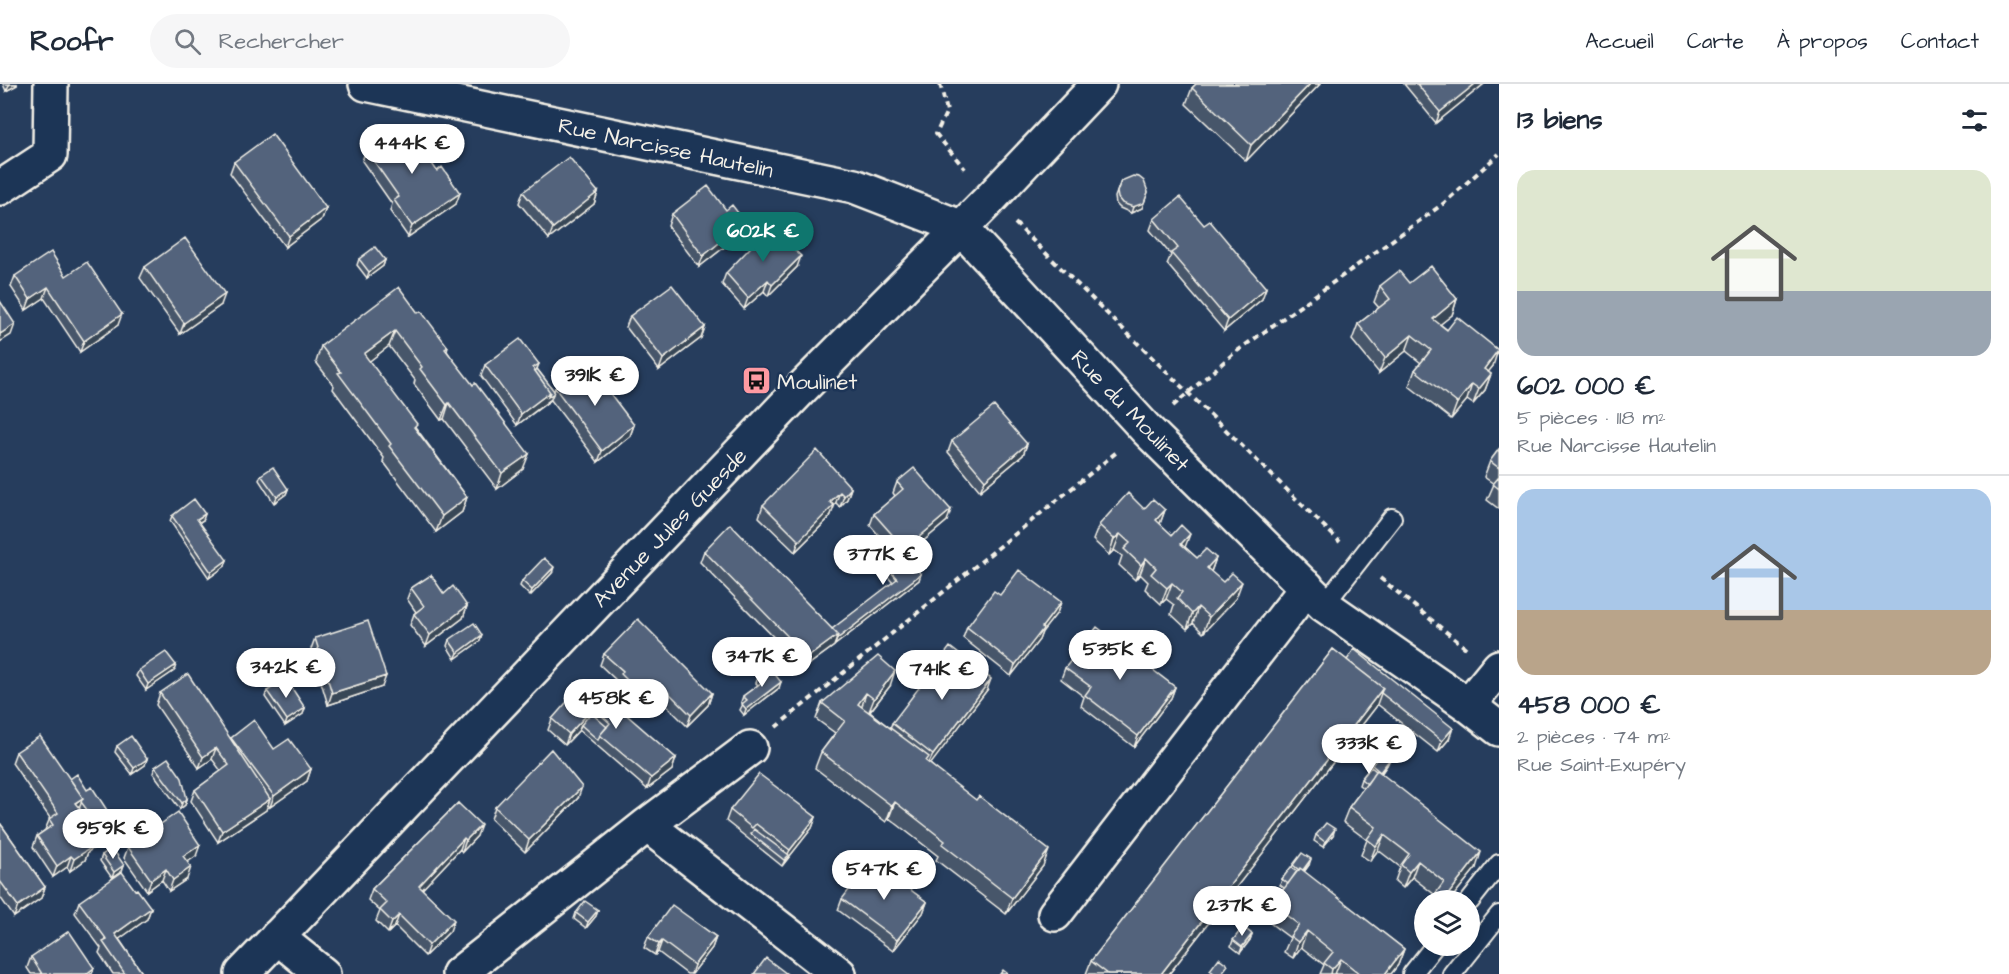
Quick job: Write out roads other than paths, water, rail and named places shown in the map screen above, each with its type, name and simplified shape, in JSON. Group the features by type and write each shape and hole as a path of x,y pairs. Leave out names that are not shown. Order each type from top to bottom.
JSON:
{"street":[{"path":"0,188 50,155 51,84"},
{"name":"Rue Narcisse Hautelin","path":"366,84 854,186 960,227"},
{"name":"Avenue Jules Guesde","path":"242,974 801,389 989,200 1099,84"},
{"name":"Rue du Moulinet","path":"960,227 1146,429 1316,596 1499,729"},
{"path":"1055,914 1316,596"},
{"path":"1468,705 1487,661"},
{"path":"459,974 647,825 750,748"},
{"path":"647,825 839,974"},
{"path":"277,937 323,974"}],"lane":[{"path":"1316,596 1392,518"},
{"path":"1479,890 1499,864"},
{"path":"1452,974 1499,915"},
{"path":"1412,974 1426,956"}],"place":[{"name":"Moulinet","path":"756,381"}]}
